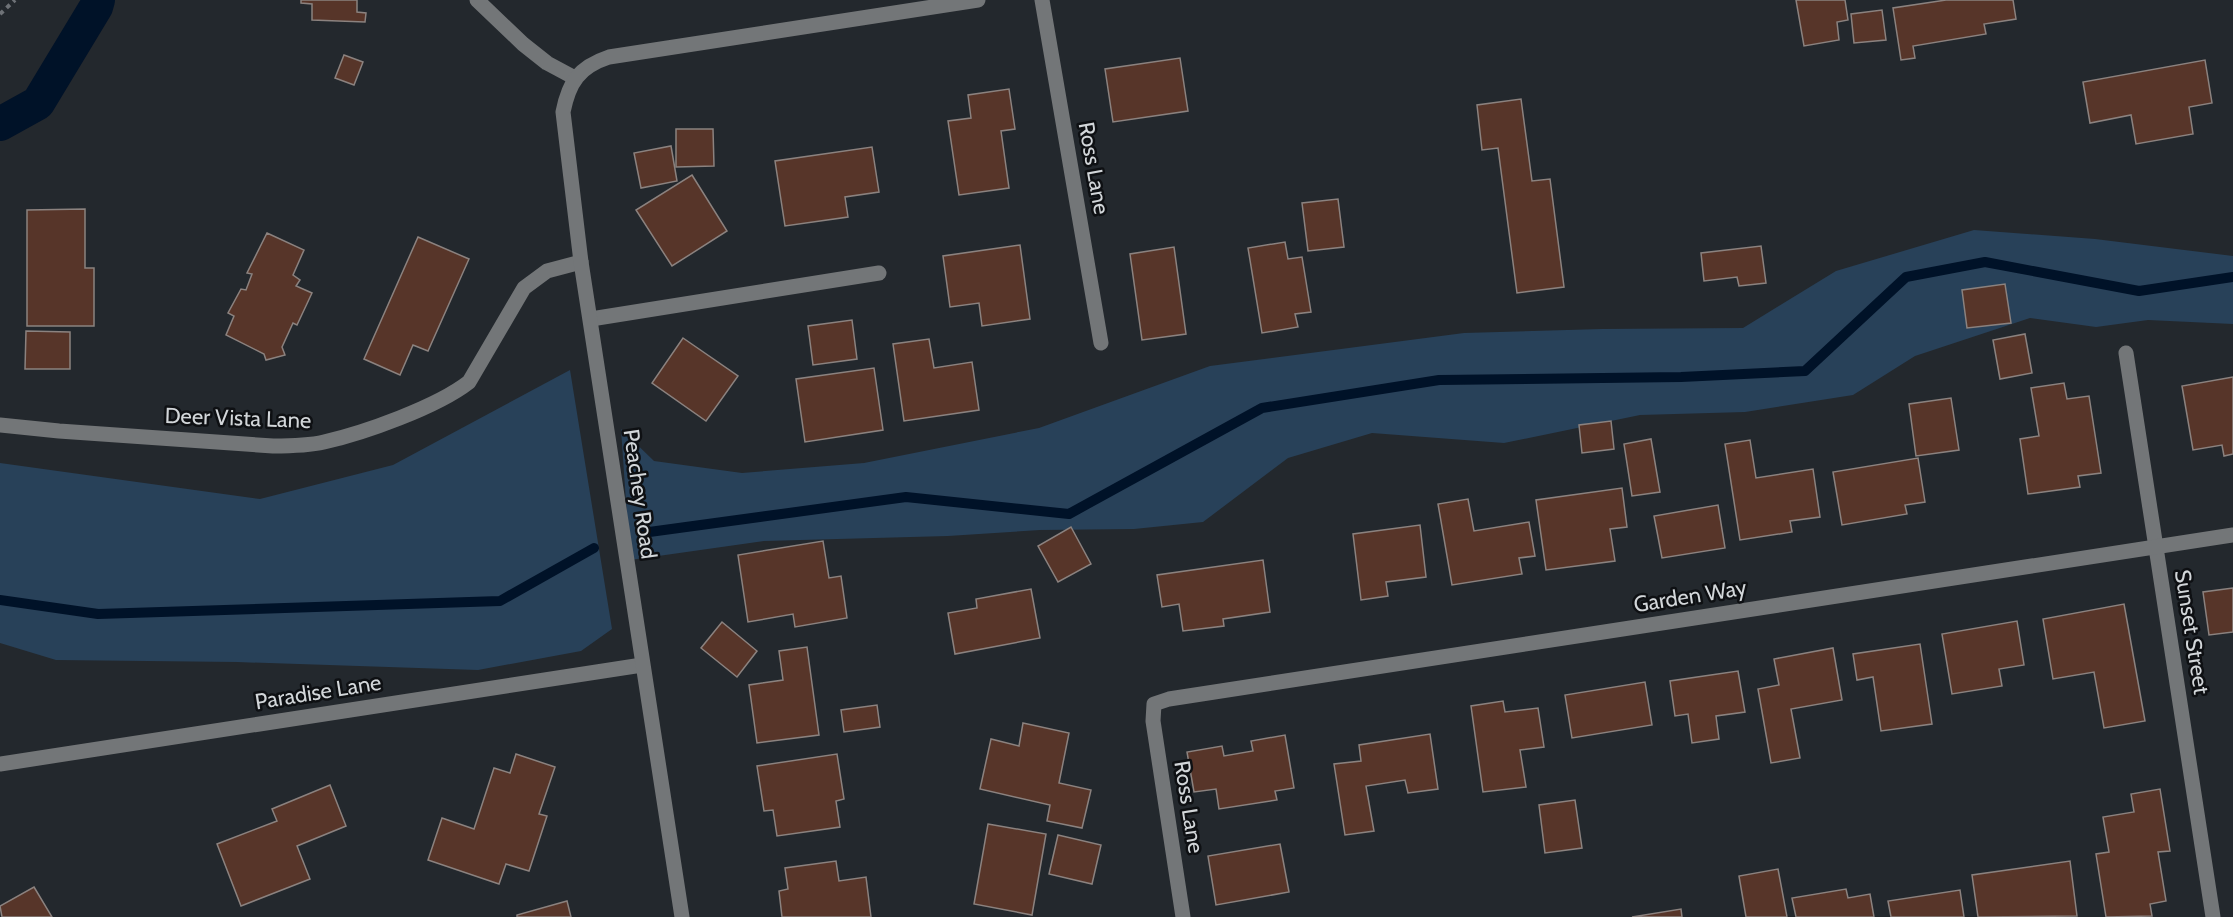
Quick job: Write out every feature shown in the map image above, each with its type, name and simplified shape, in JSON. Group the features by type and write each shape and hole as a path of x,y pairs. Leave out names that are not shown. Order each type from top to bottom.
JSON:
{"street":[{"path":"477,0 523,44 547,63 575,78 592,63 609,57 978,0"},
{"name":"Ross Lane","path":"1042,0 1101,343"},
{"name":"Peachey Road","path":"575,78 567,95 563,112 582,262 682,917"},
{"name":"Deer Vista Lane","path":"0,425 273,446 323,442 399,417 456,392 469,382 524,288 548,271 582,262"},
{"path":"591,319 879,273"},
{"name":"Sunset Street","path":"2126,353 2213,917"},
{"name":"Garden Way","path":"1154,704 1169,699 2233,535"},
{"name":"Paradise Lane","path":"0,764 642,665"},
{"name":"Ross Lane","path":"1154,704 1153,721 1183,917"}],"path":[{"path":"0,14 15,0"}],"shaded area":[{"path":"1974,230 2095,239 2233,256 2233,324 2148,320 2096,327 2030,318 1915,356 1853,395 1745,412 1640,415 1504,443 1372,433 1288,458 1203,522 1134,529 1040,530 948,536 764,541 630,560 621,429 654,461 742,473 864,463 1039,428 1210,366 1464,333 1743,328 1836,271"},
{"path":"570,370 612,629 581,651 478,670 237,662 56,660 0,643 0,463 260,499 393,465"}],"building":[{"path":"301,0 357,0 357,12 366,13 365,22 312,20 312,4 301,3"},
{"path":"1796,0 1845,0 1848,20 1837,22 1839,40 1804,46"},
{"path":"1946,0 2013,0 2016,19 1984,24 1986,34 1913,46 1915,58 1901,60 1893,8"},
{"path":"1882,10 1886,40 1854,43 1851,14"},
{"path":"344,55 363,62 354,85 335,78"},
{"path":"1180,58 1188,111 1113,122 1105,69"},
{"path":"2205,60 2212,103 2189,107 2193,134 2136,144 2131,115 2090,123 2083,82"},
{"path":"1009,89 1015,129 1001,131 1009,188 959,195 948,121 971,118 968,95"},
{"path":"1521,99 1532,181 1550,179 1564,287 1517,293 1498,148 1482,150 1477,105"},
{"path":"676,129 713,129 714,166 676,167"},
{"path":"671,146 677,181 641,188 634,153"},
{"path":"872,147 879,192 845,197 848,217 785,226 775,161"},
{"path":"692,175 727,231 672,266 636,210"},
{"path":"1338,199 1344,247 1308,251 1302,203"},
{"path":"85,209 85,268 94,268 94,326 27,326 27,210"},
{"path":"267,233 304,250 293,275 300,280 296,286 312,293 297,325 293,323 282,347 285,355 266,360 264,354 226,335 234,316 228,313 241,289 246,290 252,274 247,273"},
{"path":"418,237 469,259 428,351 413,345 400,375 364,359"},
{"path":"1285,242 1288,259 1302,257 1311,312 1295,314 1298,327 1262,333 1248,248"},
{"path":"1020,245 1030,319 982,326 979,303 950,307 943,256"},
{"path":"1761,246 1766,283 1739,286 1737,277 1704,281 1701,253"},
{"path":"1174,247 1186,334 1142,340 1130,254"},
{"path":"2005,284 2011,323 1967,328 1962,290"},
{"path":"852,320 857,359 813,365 808,326"},
{"path":"26,331 70,332 70,369 25,369"},
{"path":"2025,334 2032,373 2000,379 1993,340"},
{"path":"683,338 738,376 706,421 652,383"},
{"path":"929,339 934,368 972,362 979,410 904,421 893,344"},
{"path":"874,368 883,430 805,442 796,379"},
{"path":"2233,377 2233,454 2224,456 2222,445 2193,450 2182,386"},
{"path":"2064,383 2067,399 2089,396 2101,473 2078,476 2080,487 2028,494 2020,439 2039,436 2031,388"},
{"path":"1951,398 1959,450 1916,456 1909,404"},
{"path":"1611,421 1614,449 1582,453 1579,425"},
{"path":"1651,439 1660,492 1632,496 1624,444"},
{"path":"1750,440 1756,478 1813,469 1820,517 1790,521 1792,532 1740,540 1725,444"},
{"path":"1918,458 1925,502 1905,505 1907,514 1842,525 1833,472"},
{"path":"1622,488 1627,527 1610,529 1615,561 1546,570 1536,500"},
{"path":"1468,499 1474,531 1529,522 1535,556 1519,558 1522,574 1452,585 1438,504"},
{"path":"1718,505 1725,548 1662,558 1654,516"},
{"path":"1420,525 1426,577 1386,582 1388,596 1361,600 1353,534"},
{"path":"1071,527 1091,564 1058,582 1038,546"},
{"path":"823,541 829,578 841,576 847,618 795,627 793,614 748,622 738,555"},
{"path":"1263,560 1270,612 1223,619 1224,626 1183,631 1179,604 1162,607 1157,575"},
{"path":"2233,588 2233,632 2209,635 2203,592"},
{"path":"1031,589 1040,638 955,654 948,613 977,608 976,599"},
{"path":"2124,604 2145,721 2104,728 2094,672 2053,679 2043,619"},
{"path":"2017,621 2024,665 1999,669 2002,686 1952,694 1942,634"},
{"path":"722,622 757,651 737,677 701,648"},
{"path":"1920,644 1932,724 1881,731 1873,677 1857,680 1853,654"},
{"path":"807,647 819,735 757,743 749,685 783,680 779,651"},
{"path":"1833,648 1842,700 1791,709 1800,758 1771,763 1758,689 1779,685 1774,659"},
{"path":"1738,671 1745,712 1716,716 1719,739 1692,743 1688,714 1675,716 1670,681"},
{"path":"1645,682 1652,725 1572,738 1565,695"},
{"path":"1503,701 1505,712 1538,708 1544,747 1520,750 1526,787 1483,792 1471,706"},
{"path":"877,705 880,727 844,732 841,710"},
{"path":"1023,723 1069,733 1059,783 1091,790 1082,828 1047,821 1050,805 980,789 991,739 1019,746"},
{"path":"1430,734 1438,789 1408,793 1405,780 1366,786 1374,831 1345,835 1334,764 1361,761 1359,745"},
{"path":"1285,735 1294,788 1275,791 1277,800 1219,809 1216,789 1194,792 1187,752 1222,746 1224,756 1253,751 1251,741"},
{"path":"516,754 555,767 539,814 547,816 529,871 506,864 499,884 428,860 442,818 474,829 494,768 510,773"},
{"path":"837,754 844,799 836,801 840,827 777,836 773,810 764,811 757,766"},
{"path":"330,785 346,826 297,846 310,879 241,906 217,844 277,821 272,809"},
{"path":"2160,789 2170,851 2158,852 2166,901 2150,904 2152,916 2106,917 2096,854 2109,852 2103,817 2134,812 2131,794"},
{"path":"1575,800 1582,848 1545,853 1539,805"},
{"path":"988,824 1046,834 1032,915 974,904"},
{"path":"1058,835 1101,845 1092,884 1049,874"},
{"path":"1280,844 1289,892 1216,905 1208,856"},
{"path":"836,861 839,881 866,877 871,917 782,917 779,891 788,889 785,868"},
{"path":"2070,861 2077,916 1978,917 1972,875"},
{"path":"1778,869 1787,917 1746,917 1739,876"},
{"path":"34,887 52,917 2,917 0,906"},
{"path":"1846,889 1848,898 1870,894 1874,917 1796,917 1792,898"},
{"path":"1960,890 1964,917 1891,917 1888,901"},
{"path":"567,901 571,917 517,917 517,915"},
{"path":"1681,909 1682,917 1632,917"}],"waterway":[{"path":"0,124 38,103 98,0"},
{"path":"642,533 906,497 1069,514 1262,408 1439,380 1681,377 1805,371 1906,277 1985,262 2139,291 2233,277"},
{"path":"0,600 98,614 500,601 594,548"}]}
